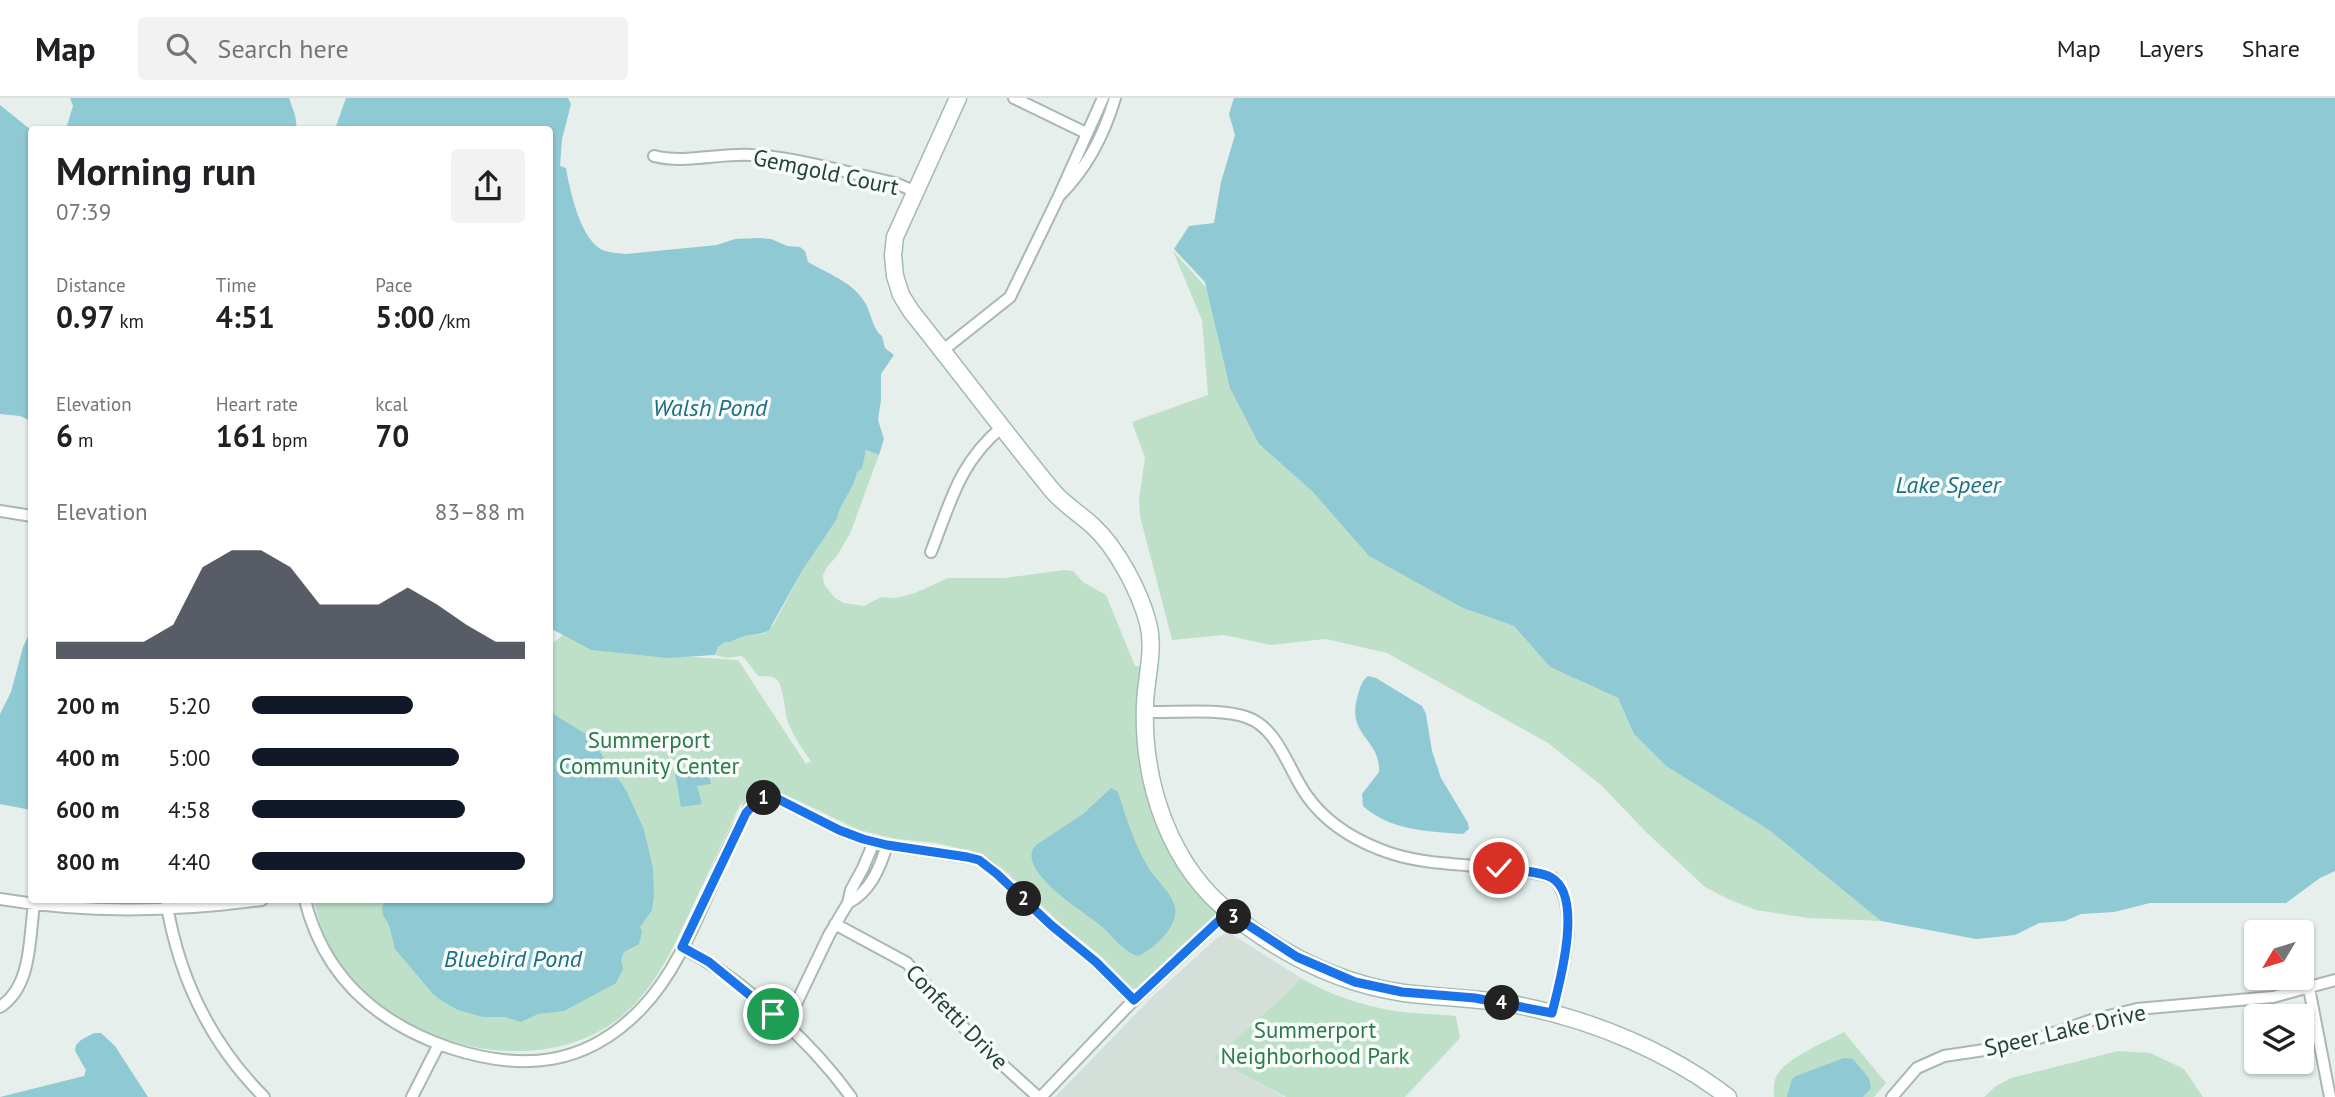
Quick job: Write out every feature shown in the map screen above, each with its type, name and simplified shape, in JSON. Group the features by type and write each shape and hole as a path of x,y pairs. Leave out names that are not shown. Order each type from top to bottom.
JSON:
{"street":[{"path":"958,98 895,237 895,276 901,295 911,311 1058,497 1107,540 1138,595 1148,623 1151,642 1144,712 1147,762 1163,818 1186,862 1228,912 1297,957 1355,982 1402,992 1475,998 1552,1013 1643,1046 1680,1065 1728,1097"},
{"path":"1014,98 1086,133"},
{"path":"942,351 1010,297 1103,98"},
{"path":"1058,198 1095,149 1115,98"},
{"name":"Gemgold Court","path":"654,156 773,157 895,183 914,191"},
{"path":"931,552 968,461 982,444 1002,427"},
{"path":"0,511 28,515"},
{"path":"1144,712 1225,713 1253,720 1273,737 1303,791 1322,814 1348,834 1378,849 1419,860 1489,866 1553,878 1562,891 1568,932 1566,955 1552,1013"},
{"path":"305,903 327,954 356,993 394,1024 439,1044 482,1058 509,1062 551,1060 577,1053 610,1035 639,1011 663,982 682,947 746,813 758,800 769,798 782,800 839,830 874,842 967,857 985,864 1096,962 1134,1000"},
{"path":"784,1023 848,903 851,890 874,842"},
{"path":"848,903 860,896 870,884 887,845"},
{"path":"0,899 34,905 98,910 190,903"},
{"path":"166,904 179,959 202,1014 230,1058 264,1097"},
{"path":"0,1007 13,997 22,982 34,905"},
{"path":"1039,1097 1134,1000 1228,912"},
{"name":"Confetti Drive","path":"835,924 906,963 979,1045 1039,1097"},
{"path":"682,947 716,967 784,1023 818,1056 851,1097"},
{"name":"Speer Lake Drive","path":"2314,986 2335,980"},
{"name":"Speer Lake Drive","path":"1892,1097 1917,1068 1944,1056 2018,1045 2092,1020 2137,1009 2273,997 2301,990"},
{"path":"2309,990 2330,1097"},
{"path":"412,1097 439,1044"}],"shaded area":[{"path":"1228,932 1301,978 1213,1059 1284,1097 1055,1097 1153,996 1217,938"}],"green space":[{"path":"1173,251 1213,295 1259,444 1314,493 1463,608 1514,626 1550,667 1618,698 1634,734 1666,766 1769,830 1881,921 1808,918 1756,910 1705,887 1601,785 1548,743 1387,653 1325,639 1271,645 1224,635 1172,640 1140,516 1139,499 1145,458 1132,422 1208,395 1202,320"},
{"name":"Summerport Community Center","path":"866,450 879,455 850,534 823,575 824,584 835,598 844,603 864,606 881,597 896,598 915,593 948,578 1005,578 1064,570 1073,571 1083,582 1106,595 1135,666 1144,667 1145,779 1215,906 1216,915 1213,921 1139,988 1132,989 1101,956 1061,924 997,863 981,854 937,843 896,839 859,830 797,800 774,792 759,792 740,805 673,948 645,992 621,1017 579,1040 533,1050 485,1049 438,1037 394,1014 357,984 330,945 315,903 553,903 553,643 563,635 591,650 738,660 806,764 811,761 789,725 778,681 771,677 758,676 741,656 726,658 715,655 718,647 725,642 731,642 742,635 763,634 774,624 802,571 837,519 857,472 861,469"},
{"name":"Summerport Neighborhood Park","path":"1301,978 1346,999 1371,1006 1403,1012 1456,1016 1460,1038 1405,1097 1286,1097 1213,1059"},
{"path":"1844,1032 1886,1083 1874,1097 1774,1097 1775,1080 1782,1068 1808,1050"},
{"path":"2118,1051 2150,1053 2184,1069 2203,1097 1984,1097 2011,1078"}],"water":[{"path":"70,98 289,98 297,126 67,126 73,106"},
{"name":"Walsh Pond","path":"346,98 568,98 571,104 562,139 560,166 566,168 581,222 599,248 626,254 717,245 735,239 771,239 787,246 800,247 805,251 808,262 846,283 859,294 882,336 885,348 894,355 881,374 878,420 884,439 879,455 866,450 862,469 857,472 837,519 802,571 769,630 725,642 718,647 715,655 668,658 591,650 553,630 553,126 336,126"},
{"name":"Lake Speer","path":"1234,98 2335,98 2335,871 2320,878 2286,903 2150,903 2114,912 2081,914 2065,921 2039,923 2015,935 1976,939 1881,921 1769,830 1666,766 1634,734 1618,698 1550,667 1514,626 1463,608 1369,556 1314,493 1259,444 1230,388 1205,282 1174,249 1189,226 1214,223 1221,182 1235,135 1229,114"},
{"path":"0,105 28,128 28,420 0,414"},
{"path":"28,636 28,809 0,804 0,714 11,692"},
{"path":"1368,676 1376,678 1422,706 1441,778 1468,823 1469,829 1463,834 1397,825 1363,806 1362,794 1379,772 1375,751 1356,720 1355,709 1359,692"},
{"name":"Bluebird Pond","path":"553,714 589,736 626,790 644,830 653,868 652,910 640,927 642,932 639,944 624,952 621,959 623,969 616,983 564,1011 538,1014 521,1022 505,1017 483,1017 458,1010 433,994 395,949 382,908 384,903 553,903"},
{"path":"708,769 711,784 697,786 702,804 681,807 675,773"},
{"path":"1111,788 1118,792 1143,858 1171,897 1175,907 1173,922 1164,936 1138,956 1123,947 1100,925 1053,889 1034,866 1031,855 1036,845 1083,814"},
{"path":"94,1033 101,1033 115,1046 148,1097 0,1097 84,1076 86,1070 75,1051 76,1045"},
{"path":"1844,1058 1853,1059 1869,1078 1871,1088 1863,1097 1787,1097 1792,1079 1796,1076"}],"route":[{"path":"773,1014 709,962 682,947 746,813 758,800 782,800 839,830 874,842 979,860 1096,962 1134,1000 1228,912 1277,946 1325,971 1355,982 1414,994 1475,998 1552,1013 1568,941 1567,912 1561,887 1556,880 1548,876 1499,868"}]}
